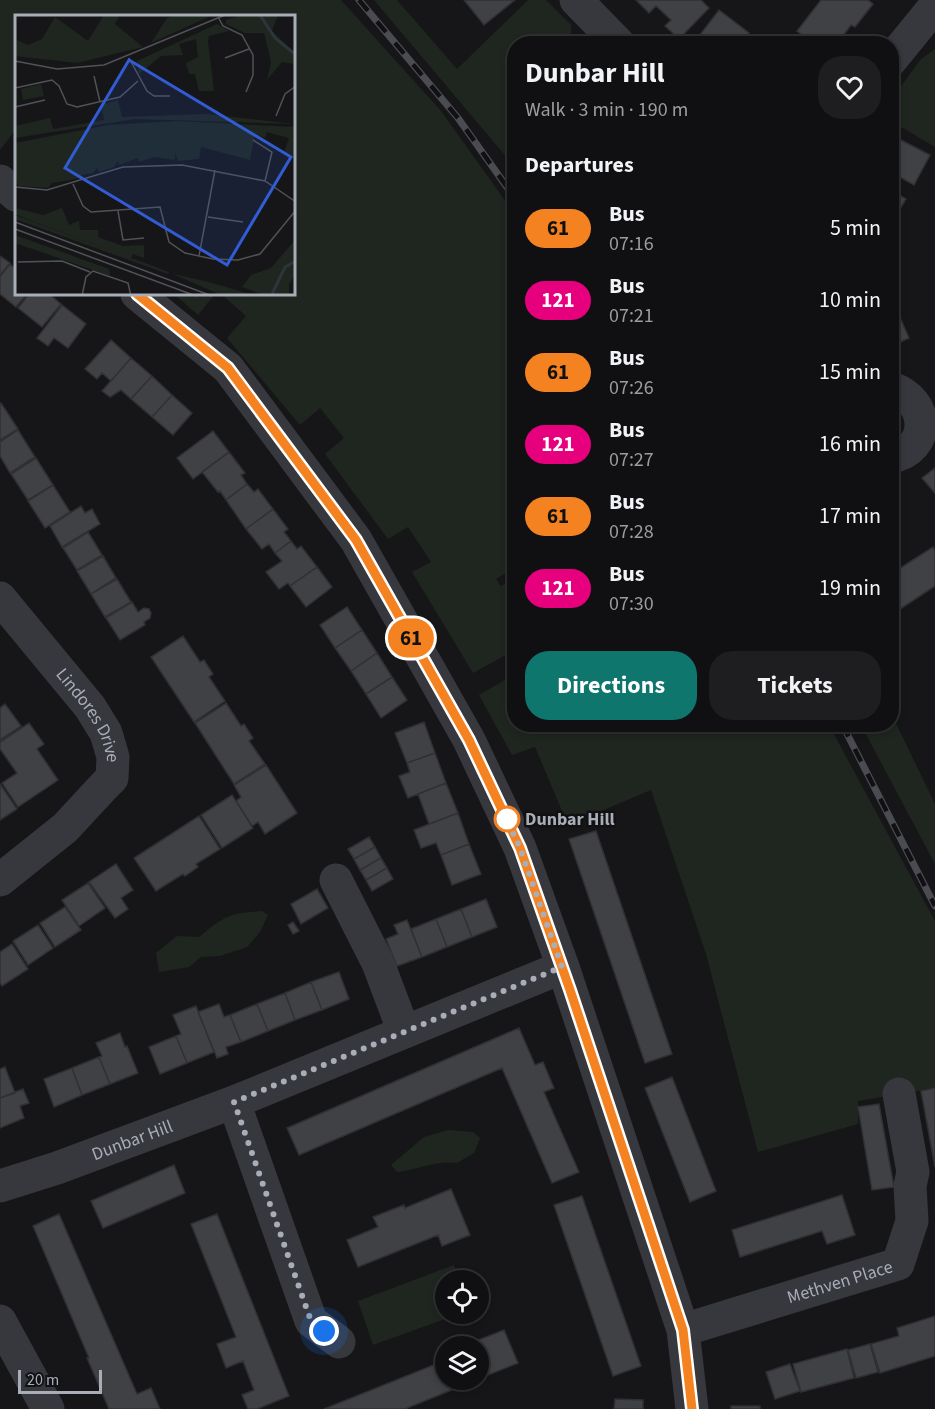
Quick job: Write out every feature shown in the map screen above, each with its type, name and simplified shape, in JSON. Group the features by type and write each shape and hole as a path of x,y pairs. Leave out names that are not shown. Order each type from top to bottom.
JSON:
{"street":[{"path":"576,0 611,36"},
{"path":"899,50 935,6"},
{"path":"0,181 15,194"},
{"path":"139,296 228,368 356,540 469,740 520,848 562,967 683,1330 692,1409"},
{"path":"899,390 911,397 926,399 917,440 910,449 899,456"},
{"name":"Lindores Drive","path":"0,598 90,707 106,733 113,757 111,778 104,786 65,828 0,880"},
{"path":"336,880 378,963 404,1032"},
{"name":"Dunbar Hill","path":"0,1186 57,1168 234,1102 562,967"},
{"name":"Methven Place","path":"683,1330 898,1264 912,1221 910,1186 913,1172 899,1094"},
{"path":"234,1102 311,1321 339,1342"},
{"path":"0,1321 48,1409"}],"shaded area":[{"path":"0,0 341,0 441,111 507,203 507,572 496,579 501,586 507,582 507,654 473,673 412,572 431,562 408,527 388,539 325,454 344,438 320,408 300,425 227,338 246,316 223,296 296,296 296,15 15,15 15,130 0,150"},
{"path":"374,0 397,0 457,69 528,0 546,0 571,25 571,36 507,36 507,158"},
{"path":"935,49 935,147 899,126 899,89 921,59"},
{"path":"176,296 213,296 198,315"},
{"path":"507,679 507,732 833,732 935,921 935,1088 858,1101 858,1124 758,1152 706,954 651,790 568,825 535,747 512,755 479,695"},
{"path":"899,730 935,804 935,864 865,732 899,732"},
{"path":"262,911 268,915 260,932 247,947 220,956 201,957 189,967 159,972 156,953 177,936 199,937 228,917"},
{"path":"448,1130 473,1132 480,1138 474,1153 457,1163 434,1164 405,1171 397,1172 391,1165 424,1137"},
{"path":"454,1265 456,1270 441,1270"},
{"path":"435,1272 435,1323 373,1345 358,1301"}],"building":[{"path":"464,0 515,0 484,25"},
{"path":"636,0 701,0 709,8 682,36 676,36 665,26 671,20 656,6 649,13"},
{"path":"821,0 868,0 873,4 855,27 851,25 843,36 804,36 797,31"},
{"path":"719,10 749,33 747,36 699,36"},
{"path":"899,139 930,155 914,185 899,177"},
{"path":"899,195 906,199 899,211"},
{"path":"0,256 10,263 0,275"},
{"path":"10,264 15,268 15,296 25,296 16,307 0,294 0,277"},
{"path":"27,296 51,296 61,304 42,327 18,308"},
{"path":"62,305 86,324 68,348 54,338 48,346 37,338"},
{"path":"899,315 909,338 899,342"},
{"path":"111,340 131,358 111,381 102,373 97,379 85,369"},
{"path":"131,358 152,376 131,399 121,390 110,397 102,391"},
{"path":"152,376 172,395 152,417 131,399"},
{"path":"172,395 192,413 173,435 152,417"},
{"path":"0,404 18,429 0,440"},
{"path":"18,430 35,457 10,473 0,456 0,442"},
{"path":"213,431 229,452 193,479 177,458"},
{"path":"229,452 245,473 241,475 247,484 226,500 202,472"},
{"path":"36,458 53,485 28,500 11,474"},
{"path":"935,468 935,493 922,478"},
{"path":"247,484 254,492 258,489 273,509 246,529 226,500"},
{"path":"53,485 70,512 45,528 28,501"},
{"path":"81,506 85,513 92,509 100,524 62,547 50,526"},
{"path":"273,509 288,529 284,532 291,541 275,553 269,544 262,549 246,529"},
{"path":"88,532 102,555 77,570 63,548"},
{"path":"291,541 297,549 301,546 317,567 290,586 288,583 279,589 266,572 282,561 275,553"},
{"path":"933,547 935,586 899,610 899,569"},
{"path":"103,556 116,578 91,594 77,571"},
{"path":"317,567 332,587 306,607 290,586"},
{"path":"117,579 131,602 105,617 91,594"},
{"path":"132,602 138,612 144,608 149,609 150,618 144,622 145,625 120,640 106,618"},
{"path":"347,607 362,630 335,648 320,625"},
{"path":"362,630 377,653 351,671 335,648"},
{"path":"183,636 200,662 204,660 213,674 209,677 225,701 194,722 151,657"},
{"path":"377,653 392,677 366,694 351,671"},
{"path":"392,677 407,700 381,718 366,694"},
{"path":"226,703 241,726 244,724 253,738 249,741 265,764 234,784 195,723"},
{"path":"5,704 21,726 0,740 0,708"},
{"path":"424,722 435,753 407,763 395,733"},
{"path":"29,723 44,744 37,749 58,780 18,807 2,783 17,773 0,749 0,742"},
{"path":"435,753 446,783 408,798 399,776 410,772 407,763"},
{"path":"266,765 297,813 265,834 258,822 252,826 236,801 241,797 234,785"},
{"path":"446,783 458,813 429,824 418,794"},
{"path":"0,784 17,809 0,820"},
{"path":"232,795 253,828 222,848 201,815"},
{"path":"458,813 469,844 441,855 436,843 421,848 414,830"},
{"path":"199,816 220,849 196,864 198,867 185,876 183,874 156,891 134,858"},
{"path":"596,831 672,1054 645,1063 569,839"},
{"path":"369,837 375,847 354,859 348,849"},
{"path":"469,844 481,874 452,885 441,855"},
{"path":"375,847 381,858 360,870 354,859"},
{"path":"381,858 387,868 366,880 360,870"},
{"path":"116,864 133,890 121,898 128,909 115,918 89,882"},
{"path":"387,868 393,879 372,891 366,880"},
{"path":"88,883 105,908 79,926 62,900"},
{"path":"317,889 328,908 301,924 291,904"},
{"path":"486,899 497,927 472,937 461,909"},
{"path":"65,907 81,930 55,947 40,923"},
{"path":"461,909 472,937 447,947 436,919"},
{"path":"436,919 447,947 422,957 411,929"},
{"path":"407,920 422,957 397,966 386,939 398,934 394,925"},
{"path":"293,922 299,931 293,934 288,925"},
{"path":"38,925 53,948 28,965 13,941"},
{"path":"12,944 28,969 2,986 0,983 0,952"},
{"path":"339,972 349,999 322,1010 311,982"},
{"path":"311,982 322,1010 295,1020 285,993"},
{"path":"285,993 295,1020 268,1031 257,1004"},
{"path":"219,1004 224,1017 230,1015 241,1042 226,1047 228,1054 217,1058 198,1012"},
{"path":"257,1004 268,1031 241,1042 230,1015"},
{"path":"196,1006 214,1052 187,1063 176,1036 181,1034 173,1015"},
{"path":"519,1028 535,1065 543,1062 554,1088 544,1092 579,1172 552,1183 502,1068 299,1155 287,1128"},
{"path":"120,1033 138,1073 110,1084 96,1043"},
{"path":"176,1036 187,1063 160,1074 149,1047"},
{"path":"99,1057 110,1084 82,1095 72,1068"},
{"path":"5,1067 15,1093 0,1098 0,1069"},
{"path":"72,1068 82,1095 54,1107 44,1079"},
{"path":"672,1077 716,1191 690,1202 645,1088"},
{"path":"935,1088 935,1167 921,1091"},
{"path":"23,1089 29,1103 20,1106 24,1118 0,1128 0,1098"},
{"path":"879,1104 894,1187 872,1190 858,1107"},
{"path":"174,1165 185,1193 103,1228 91,1201"},
{"path":"451,1189 470,1235 442,1246 438,1235 358,1267 347,1240 378,1227 373,1217 404,1205 405,1208"},
{"path":"842,1195 855,1235 827,1244 822,1231 740,1257 732,1230"},
{"path":"582,1196 641,1366 613,1376 554,1205"},
{"path":"59,1214 137,1394 151,1388 160,1409 109,1409 33,1226"},
{"path":"217,1214 289,1396 257,1409 248,1409 242,1395 254,1390 243,1361 226,1368 217,1344 236,1337 191,1224"},
{"path":"935,1316 935,1356 880,1373 871,1344 899,1336 897,1328"},
{"path":"504,1330 518,1363 489,1375 489,1336"},
{"path":"870,1344 878,1372 856,1378 848,1350"},
{"path":"847,1349 854,1378 801,1392 793,1364"},
{"path":"435,1364 435,1390 452,1390 405,1409 324,1409"},
{"path":"790,1364 800,1391 775,1399 766,1372"},
{"path":"615,1399 643,1400 643,1409 614,1409"},
{"path":"731,1406 760,1406 760,1409 731,1409"}],"railway":[{"path":"359,0 458,118 507,187"},
{"path":"846,732 935,906"}],"bus line":[{"name":"61","path":"139,296 228,368 356,540 469,740 520,848 570,990 683,1330 692,1409"}],"place":[{"name":"Dunbar Hill","path":"507,819"}],"route":[{"path":"324,1331 311,1321 234,1102 562,967 520,848 503,812 507,819"}]}
